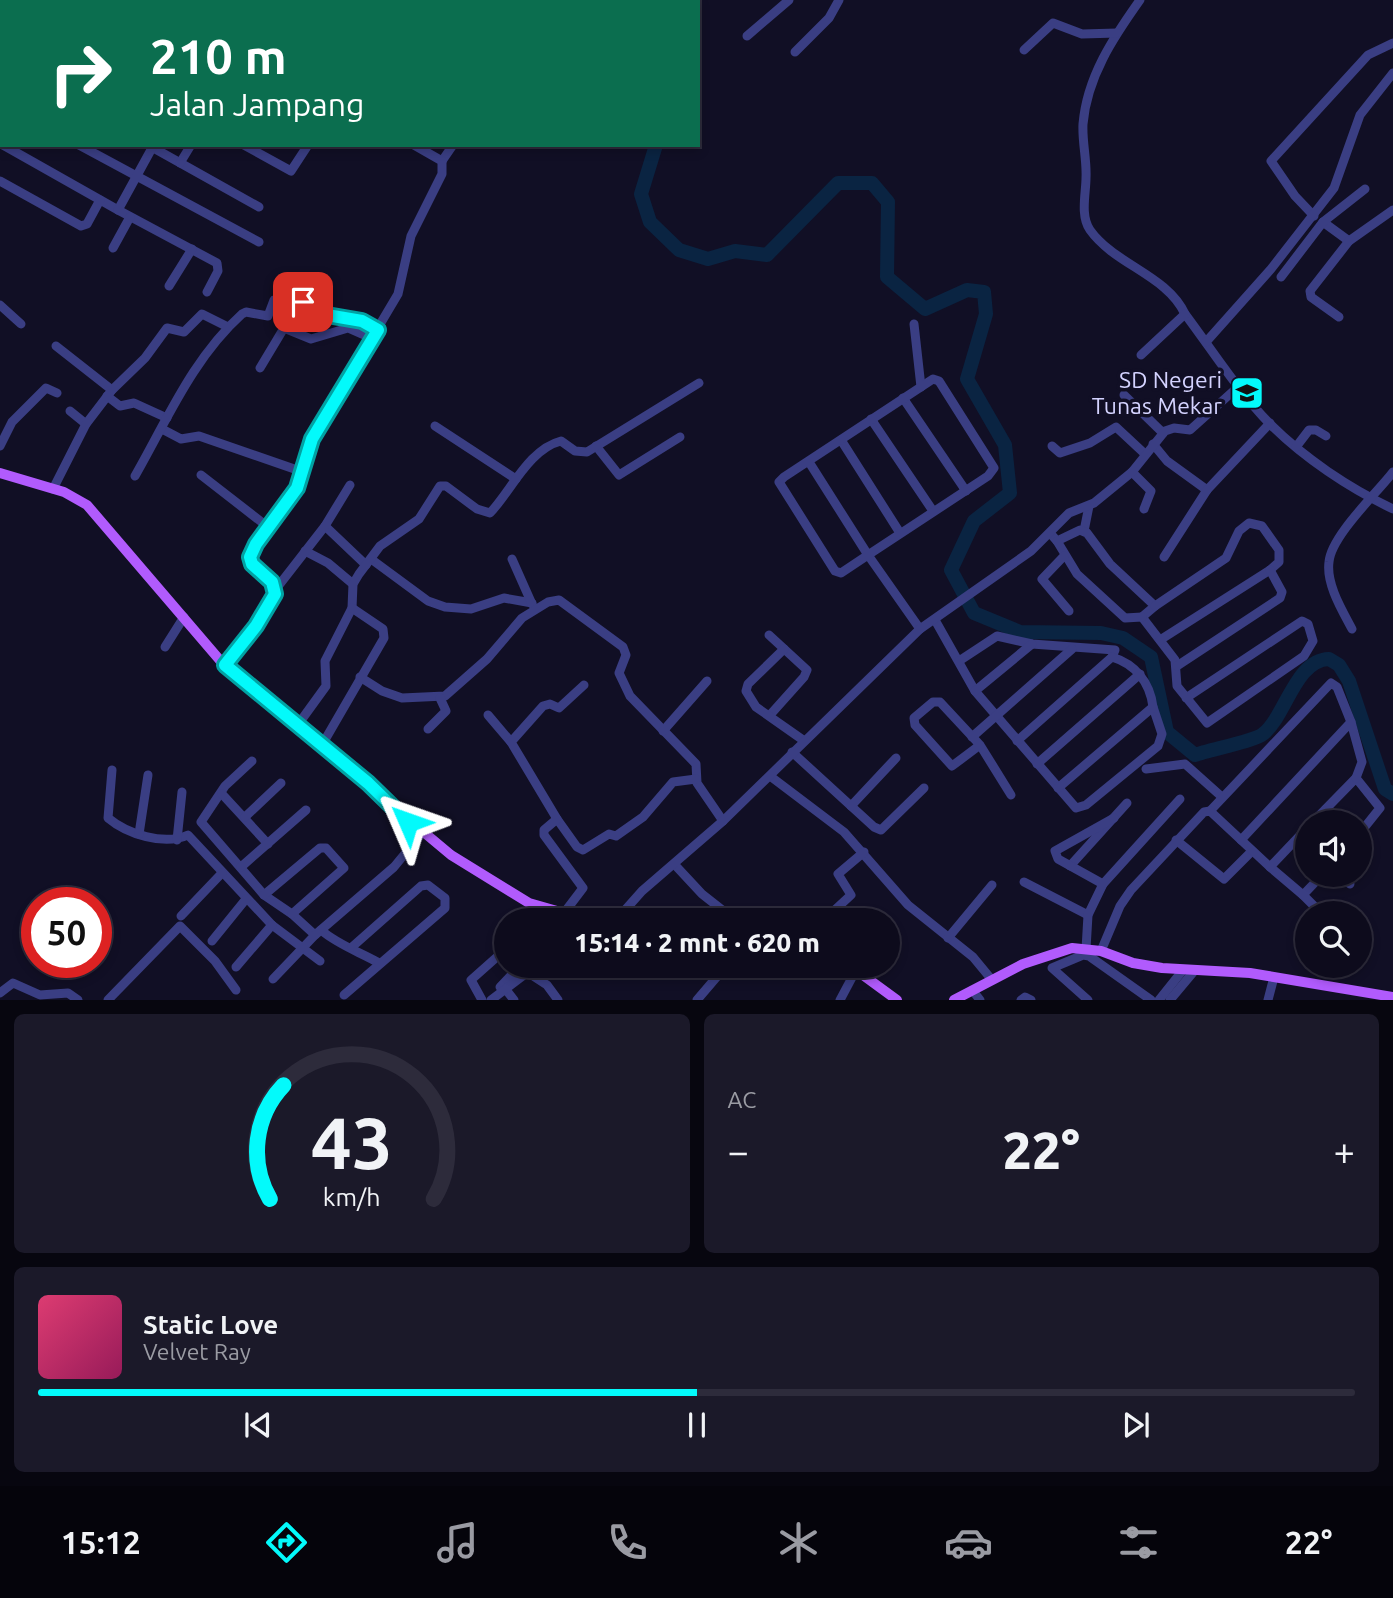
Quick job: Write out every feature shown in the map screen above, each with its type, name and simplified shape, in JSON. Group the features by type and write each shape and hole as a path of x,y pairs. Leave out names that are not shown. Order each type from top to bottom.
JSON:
{"main road":[{"path":"1,475 77,498 97,514 225,665 422,833 517,898 548,908"},
{"path":"957,999 976,995 992,980 1053,952 1086,949 1101,951 1133,963 1195,971 1223,970 1378,997 1393,997"},
{"path":"867,978 897,999"}],"street":[{"path":"747,36 775,3 789,0"},
{"path":"795,52 829,18 839,0"},
{"path":"1140,0 1117,33 1094,76 1086,104 1083,125 1086,220 1089,229 1116,255 1173,295 1240,386 1270,423 1296,447 1371,499 1393,509"},
{"path":"1024,50 1053,23 1082,34 1117,33"},
{"path":"1314,216 1295,196 1271,161 1368,55 1385,50 1393,43"},
{"path":"1206,342 1271,270 1314,216 1339,179 1360,114 1393,73"},
{"path":"7,147 219,265 207,292"},
{"path":"83,147 259,242"},
{"path":"118,210 150,147"},
{"path":"152,147 259,207"},
{"path":"180,163 190,147"},
{"path":"247,147 293,171 307,147"},
{"path":"263,156 268,147"},
{"path":"418,147 442,161"},
{"path":"276,589 250,560 256,544 287,502 303,472 312,439 398,294 411,236 442,174 442,161 452,147"},
{"path":"0,181 81,226 87,224 100,200"},
{"path":"1281,277 1323,222 1365,189"},
{"path":"1339,317 1309,295 1349,241 1393,210"},
{"path":"113,248 130,217"},
{"path":"1323,222 1349,241"},
{"path":"169,286 192,249"},
{"path":"135,476 196,368 228,327 246,312 268,316 274,300 289,297 327,315 362,321 378,330"},
{"path":"0,305 21,324"},
{"path":"53,489 86,424 109,393 145,358 168,327 183,333 202,314 228,327"},
{"path":"1141,355 1185,314"},
{"path":"914,324 920,387"},
{"path":"260,368 284,328 311,339 348,328 373,339"},
{"path":"56,346 120,406 134,403 167,418"},
{"path":"933,379 939,381 994,466 988,476 966,491 841,573 836,572 779,486 784,477 920,387 933,379"},
{"path":"297,726 326,687 325,661 352,608 353,584 380,546 419,519 441,485 488,513 516,479 556,442 565,442 581,453 699,383"},
{"path":"631,908 642,891 723,821 803,740 920,629 976,592 1050,533 1069,513 1089,506 1132,472 1163,433 1170,429 1192,429 1240,386"},
{"path":"0,446 12,422 46,388 57,393"},
{"path":"1124,395 1163,433"},
{"path":"904,398 966,491"},
{"path":"70,411 86,424"},
{"path":"871,419 933,511"},
{"path":"1164,557 1207,490 1270,423"},
{"path":"436,426 516,479"},
{"path":"1052,446 1059,453 1090,443 1116,427 1145,454"},
{"path":"162,429 181,439 199,436 229,444 303,472"},
{"path":"1296,447 1309,430 1317,430 1326,436"},
{"path":"596,446 619,475 680,436"},
{"path":"841,440 900,533"},
{"path":"1153,444 1167,461 1207,490"},
{"path":"809,462 868,555 920,629"},
{"path":"1132,472 1151,491 1144,509"},
{"path":"1352,629 1332,584 1328,564 1336,545 1393,472"},
{"path":"201,475 268,527"},
{"path":"225,665 263,616 276,589 325,526 350,485"},
{"path":"1089,506 1084,531 1101,555 1155,606"},
{"path":"1050,533 1077,574 1125,618 1142,617 1226,558 1239,530 1249,523 1262,526 1279,550 1279,562 1160,640"},
{"path":"325,526 369,562 428,601 445,607 471,609 504,598 533,606 559,600 623,647 626,655 619,673 623,684 630,696 695,763 696,779 723,821"},
{"path":"1057,541 1076,531 1084,531"},
{"path":"305,551 328,563 353,584"},
{"path":"1064,556 1042,579 1069,611"},
{"path":"512,559 533,606"},
{"path":"1177,666 1282,596 1270,570"},
{"path":"360,677 382,691 402,698 440,698 449,694 487,659 533,606"},
{"path":"322,745 384,634 383,629 352,608"},
{"path":"165,648 184,617"},
{"path":"1142,617 1177,666 1175,681 1186,698 1203,720 1211,723 1304,656 1313,641 1308,624 1302,621 1186,698"},
{"path":"935,620 975,691 1076,808 1082,808 1158,746 1162,734 1140,674 1125,661 1112,657"},
{"path":"769,635 806,667 806,673 770,715"},
{"path":"959,661 997,636 1032,645 1113,649 1112,657 1017,741"},
{"path":"975,691 1032,645"},
{"path":"784,649 746,687 751,701 803,740"},
{"path":"972,737 1072,649"},
{"path":"1037,764 1140,674"},
{"path":"663,731 707,681"},
{"path":"1101,951 1120,906 1176,840 1204,812 1210,811 1331,683 1338,687 1362,762 1356,778 1324,810"},
{"path":"511,742 543,706 550,704 559,708 584,685"},
{"path":"428,729 446,711 440,698"},
{"path":"980,745 952,766 913,722 936,701 980,745 1011,795"},
{"path":"1058,788 1153,707"},
{"path":"488,715 511,742 557,819 577,847 583,850 609,834 616,836 643,817 673,782 696,779"},
{"path":"1241,840 1351,722"},
{"path":"792,752 874,827 885,830 924,789"},
{"path":"851,806 896,758"},
{"path":"112,770 107,816 139,834 177,840 188,835 201,822 225,786 253,761"},
{"path":"1146,769 1185,764 1222,797"},
{"path":"139,834 148,775"},
{"path":"770,776 844,832 901,898 973,957 992,980"},
{"path":"1356,778 1380,808 1372,818"},
{"path":"245,817 281,783"},
{"path":"177,840 182,792"},
{"path":"222,794 268,844"},
{"path":"1086,949 1088,915 1103,884 1180,799"},
{"path":"1070,866 1128,803"},
{"path":"241,867 306,810"},
{"path":"1210,811 1309,901"},
{"path":"1103,884 1055,855 1059,847 1114,818"},
{"path":"557,819 544,831 544,835 583,888 568,908"},
{"path":"201,822 264,895 318,933 352,947 379,963"},
{"path":"273,979 318,933 386,875 422,833"},
{"path":"188,835 272,925 320,961"},
{"path":"1176,840 1224,880 1252,851"},
{"path":"1270,867 1295,841"},
{"path":"264,895 320,848 326,848 344,868 292,914"},
{"path":"837,908 851,895 838,874 863,852"},
{"path":"675,865 702,894 720,908"},
{"path":"181,915 222,873"},
{"path":"1024,882 1088,915"},
{"path":"948,939 992,885"},
{"path":"344,995 445,908 445,898 436,890 421,886 352,947"},
{"path":"1303,895 1311,887"},
{"path":"212,940 246,899"},
{"path":"236,967 272,925"},
{"path":"108,999 178,926 215,961 236,990"},
{"path":"1088,999 1051,970 1083,955 1089,956 1151,999"},
{"path":"482,999 471,980 494,960"},
{"path":"1159,999 1183,970"},
{"path":"1170,999 1195,971"},
{"path":"1268,999 1274,977"},
{"path":"492,998 515,978"},
{"path":"539,978 558,999"},
{"path":"696,999 716,978"},
{"path":"840,999 852,978"},
{"path":"0,993 14,983 40,995 68,993 78,999"},
{"path":"504,986 514,999"},
{"path":"1021,999 1031,999"}],"waterway":[{"path":"655,147 641,194 650,222 679,250 708,259 735,251 767,255 838,183 872,183 888,202 887,277 925,309 967,290 984,292 986,314 967,379 1005,445 1010,493 974,521 951,570 974,613 1020,632 1101,633 1123,638 1151,657 1167,732 1195,755 1251,740 1263,734 1271,726 1299,678 1317,662 1329,659 1339,665 1349,681 1385,789 1393,794"}],"place":[{"name":"SD Negeri Tunas Mekar","path":"1247,393"}],"route":[{"path":"303,302 327,315 362,321 378,330 312,439 297,488 253,550 250,557 252,564 272,582 276,589 275,594 256,626 225,665 368,783 408,822"}]}
